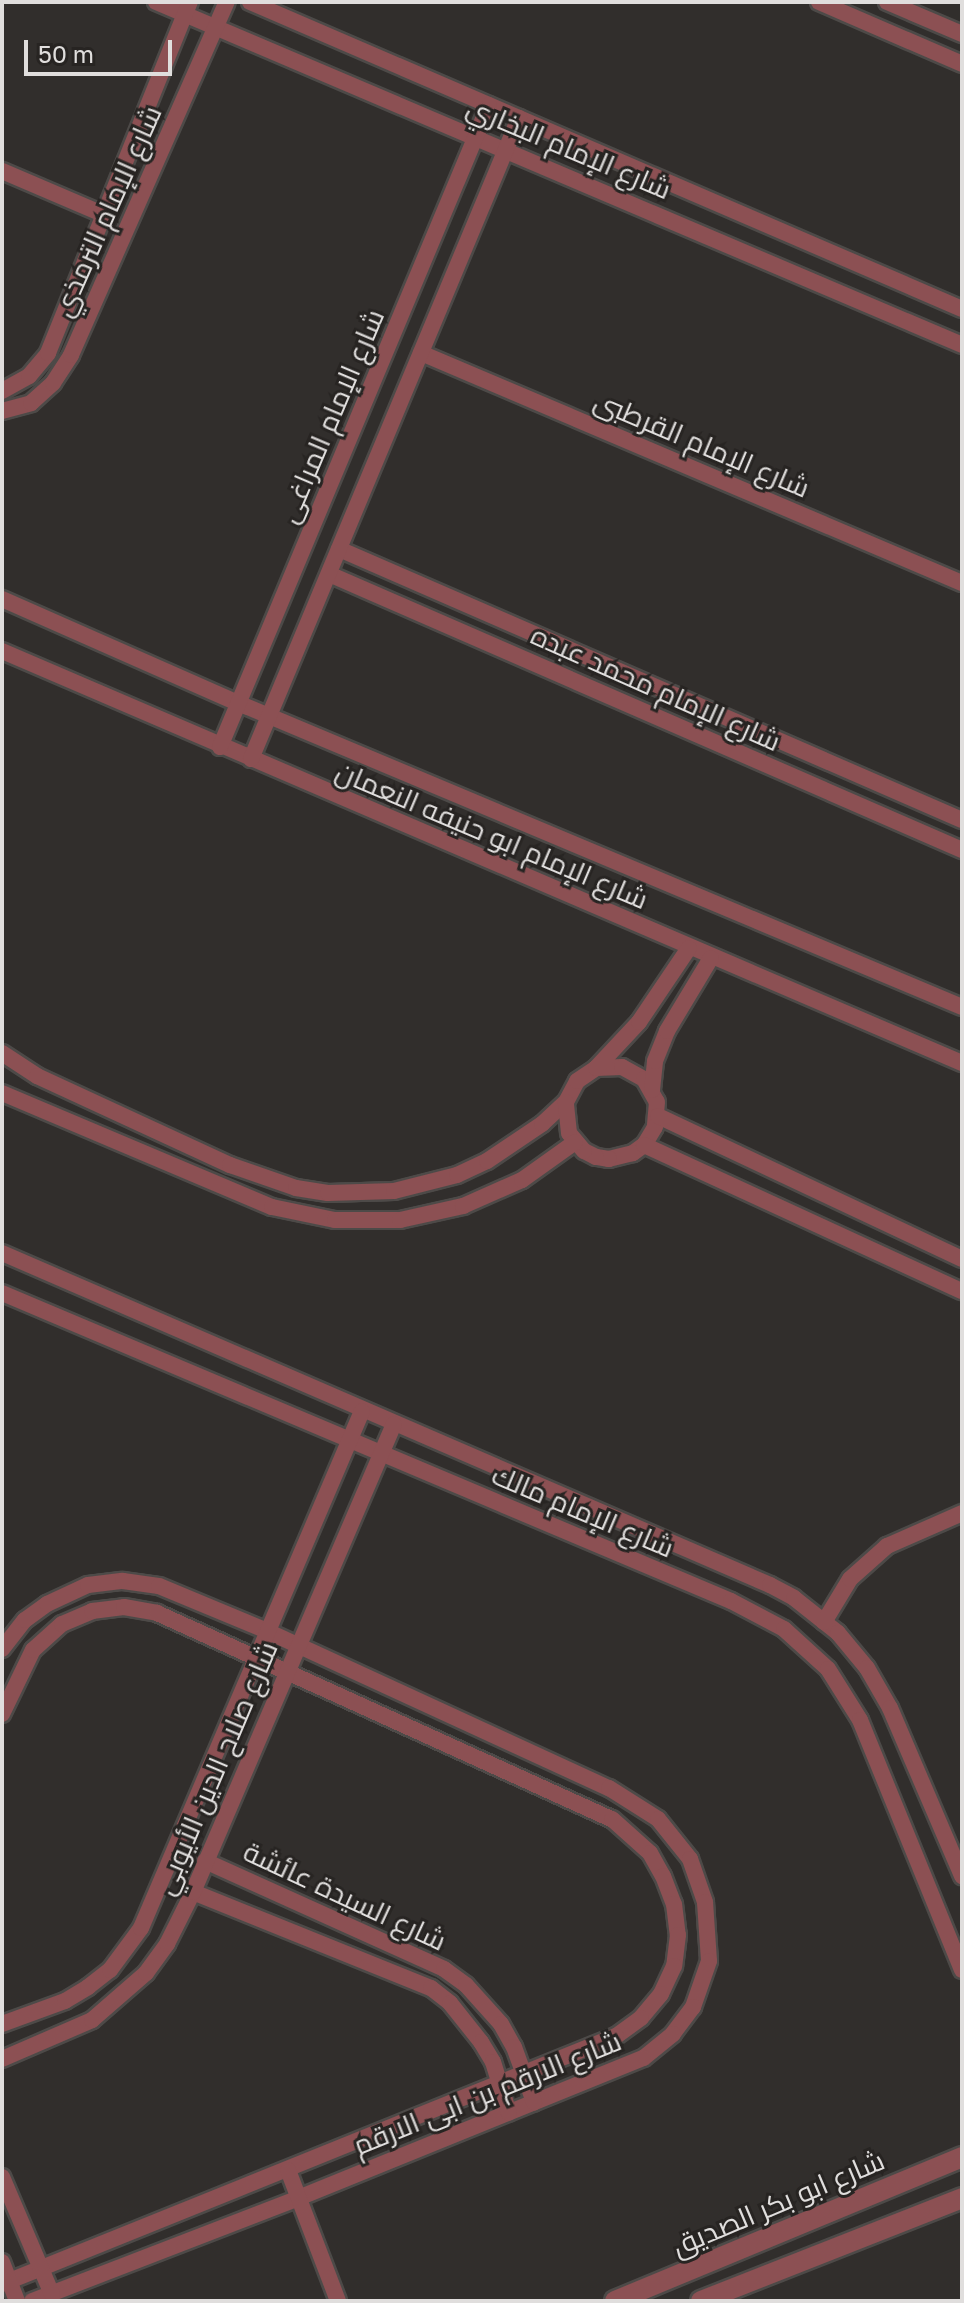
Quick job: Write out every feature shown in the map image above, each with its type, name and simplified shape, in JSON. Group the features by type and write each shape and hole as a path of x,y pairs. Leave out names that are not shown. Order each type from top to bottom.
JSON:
{"street":[{"name":"شارع الإمام البخاري","path":"156,2 188,9 216,28 956,342"},
{"name":"شارع الإمام الترمذي","path":"2,411 31,403 53,383 71,355 227,2"},
{"name":"شارع الإمام البخاري","path":"250,2 962,310"},
{"path":"819,2 962,63"},
{"path":"887,2 962,34"},
{"name":"شارع الإمام الترمذي","path":"2,391 29,376 48,353 188,9"},
{"name":"شارع الإمام المراغى","path":"220,747 489,105"},
{"name":"شارع الإمام المراغى","path":"251,759 519,118"},
{"path":"2,171 103,214"},
{"path":"113,191 121,204 137,206"},
{"path":"94,237 111,240 118,249"},
{"path":"956,342 962,310"},
{"name":"شارع الإمام القرطبى","path":"421,353 962,583"},
{"name":"شارع الإمام محمد عبده","path":"339,549 962,820"},
{"name":"شارع الإمام محمد عبده","path":"329,574 962,850"},
{"name":"شارع الإمام ابو حنيفه النعمان","path":"2,599 238,703 962,1007"},
{"name":"شارع الإمام ابو حنيفه النعمان","path":"2,651 711,958 962,1063"},
{"path":"689,731 699,705"},
{"path":"2,1053 37,1076 230,1165 296,1188 328,1193 394,1191 457,1175 516,1144 566,1102 577,1081 596,1068 639,1022 689,948"},
{"path":"566,1102 566,1123 575,1142 584,1151 609,1159 633,1153 644,1145 658,1116 652,1090 655,1061 667,1031 711,958"},
{"path":"596,1068 622,1067 634,1071 652,1090"},
{"path":"2,1093 272,1207 335,1220 400,1220 463,1206 522,1180 575,1142"},
{"path":"658,1116 962,1259"},
{"path":"644,1145 962,1291"},
{"name":"شارع الإمام مالك","path":"2,1253 770,1585 824,1622 867,1668 890,1708 959,1856 962,1876"},
{"name":"شارع الإمام مالك","path":"2,1293 731,1601 784,1629 828,1669 860,1720 962,1970"},
{"name":"شارع صلاح الدين الأيوبي","path":"2,2024 65,2001 110,1970 154,1904 362,1411"},
{"name":"شارع صلاح الدين الأيوبي","path":"2,2059 92,2020 121,1998 146,1973 167,1944 193,1892 296,1645 394,1424"},
{"path":"824,1622 850,1579 887,1546 962,1513"},
{"name":"شارع الارقم بن ابى الارقم","path":"2,1649 25,1620 47,1604 88,1585 123,1581 159,1586 267,1631 539,1755 634,1802 678,1841 690,1859 705,1902 709,1961 693,2007 673,2034 643,2058 299,2198 32,2301"},
{"name":"شارع الارقم بن ابى الارقم","path":"2,1714 33,1650 62,1624 92,1611 124,1607 157,1613 612,1819 633,1834 663,1876 674,1904 678,1935 674,1966 661,1994 641,2018 616,2036 500,2080 288,2170 6,2283"},
{"path":"528,1781 539,1755"},
{"name":"شارع السيدة عائشة","path":"205,1861 444,1969 475,1994 501,2024 524,2072 534,2102"},
{"name":"شارع السيدة عائشة","path":"193,1892 409,1976 431,1988 467,2021 500,2080 509,2113"},
{"name":"شارع ابو بكر الصديق","path":"615,2301 962,2157"},
{"path":"288,2170 338,2301"},
{"path":"2,2177 52,2294"},
{"path":"701,2301 962,2198"},
{"path":"2,2262 6,2283 17,2301"}]}
